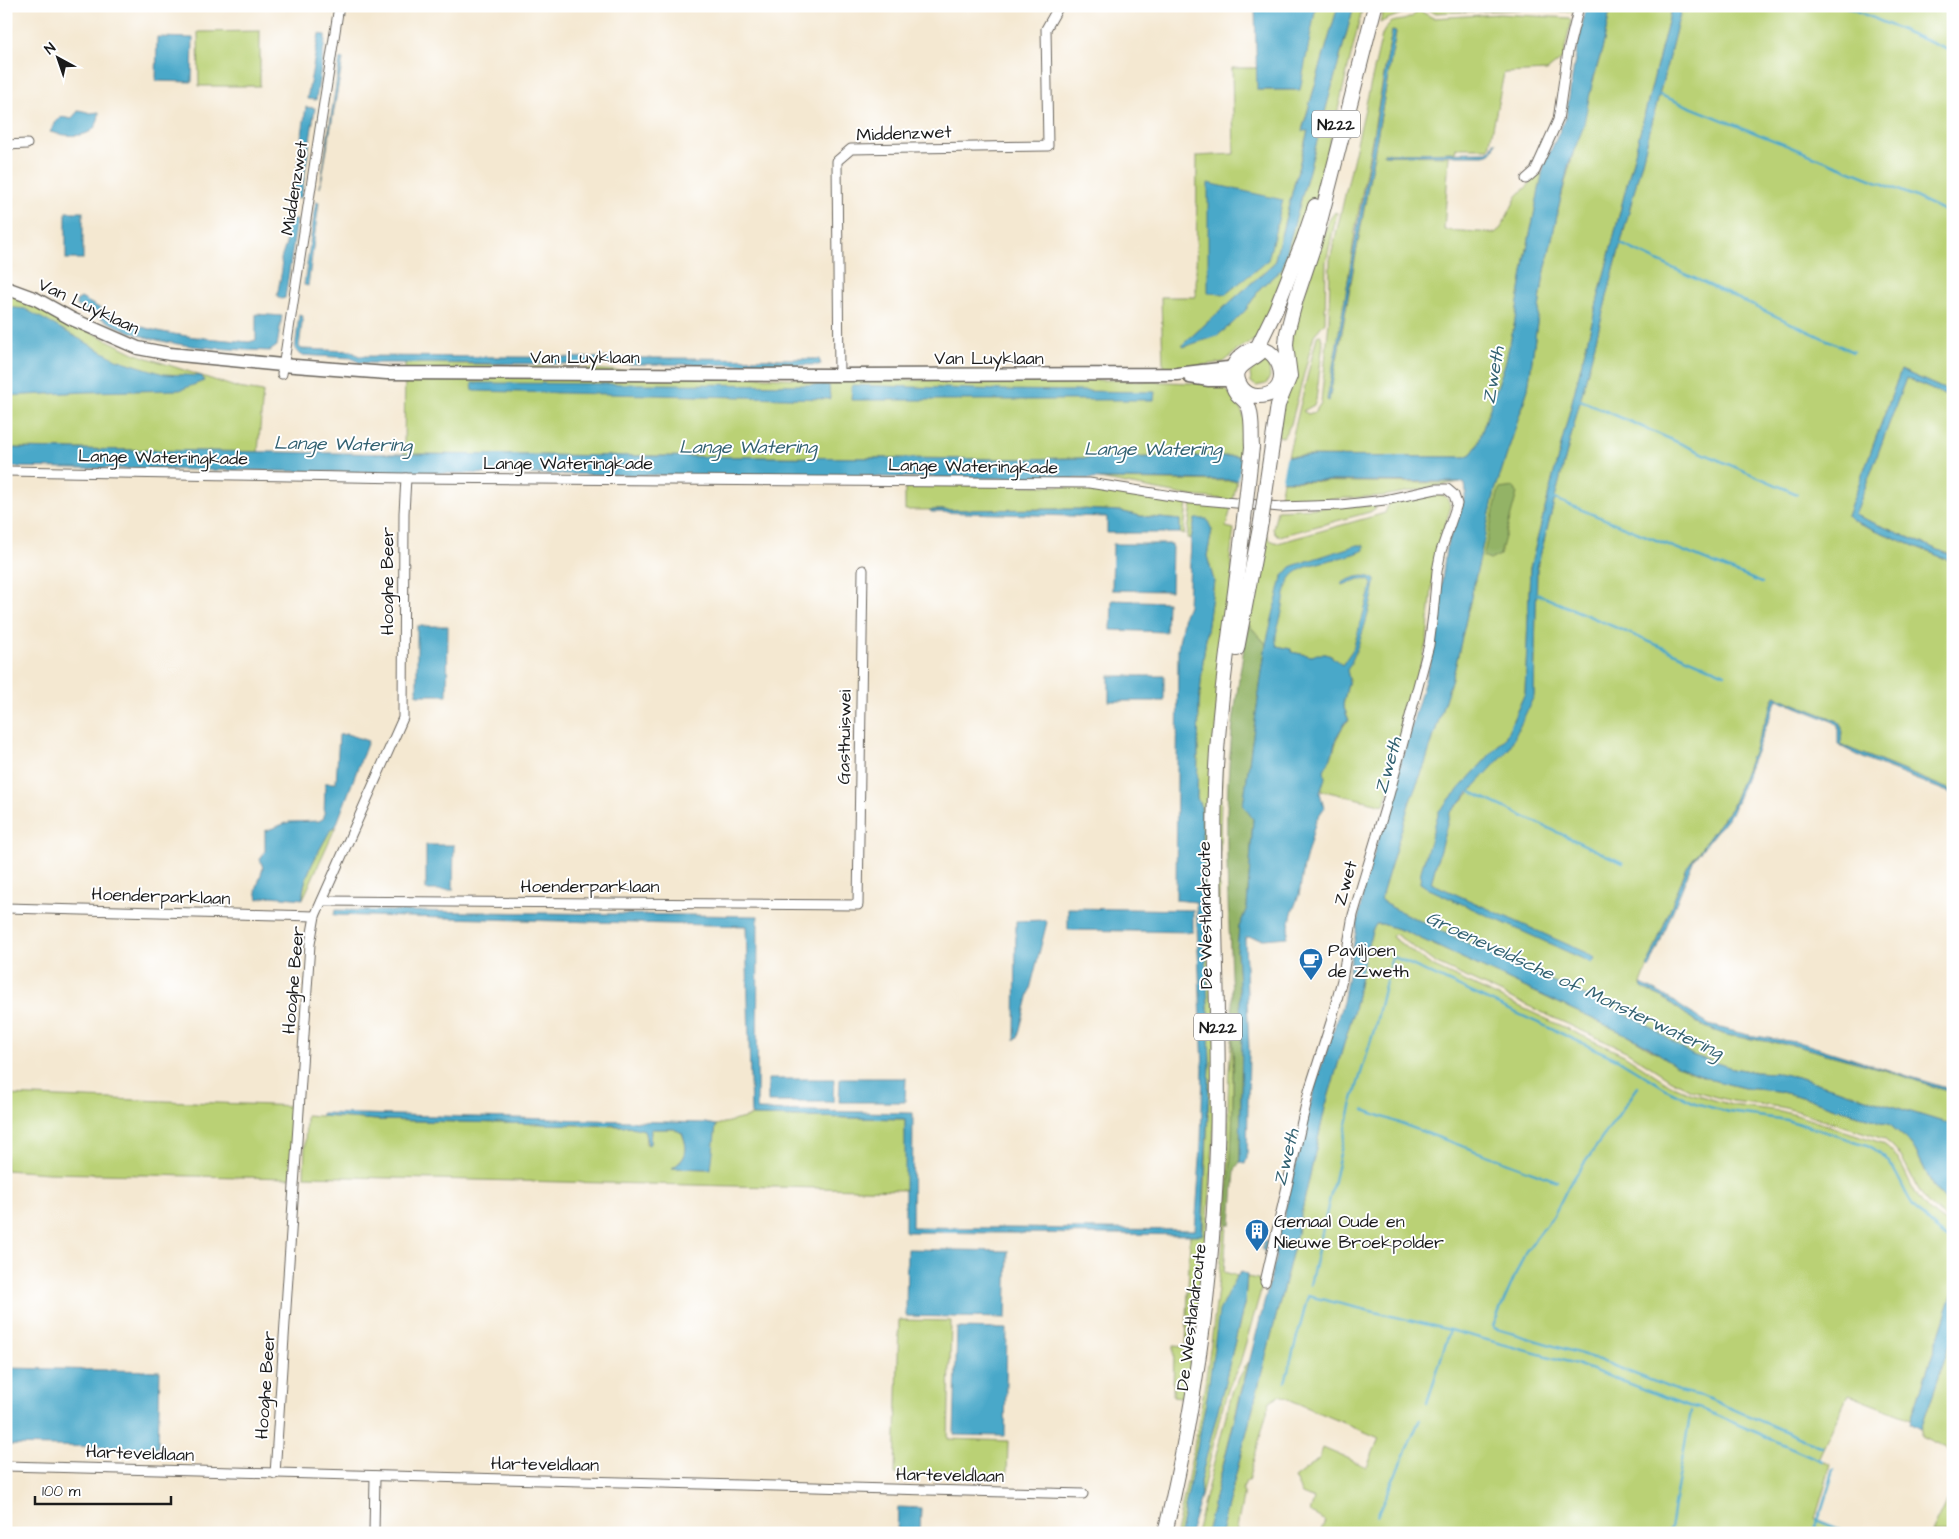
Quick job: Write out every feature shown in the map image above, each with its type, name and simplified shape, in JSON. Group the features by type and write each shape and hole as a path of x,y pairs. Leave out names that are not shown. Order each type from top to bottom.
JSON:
{"main road":[{"name":"N222","path":"1233,366 1239,358 1257,350 1274,321 1276,309 1316,202 1366,6"},
{"name":"De Westlandroute","path":"1173,1533 1199,1402 1214,1297 1220,1237 1226,1069 1222,865 1224,759 1236,660 1261,522 1278,405 1290,376 1286,345 1287,333 1314,245 1375,6"},
{"name":"De Westlandroute","path":"1276,358 1274,352 1276,342 1296,299"},
{"path":"1257,350 1276,358"},
{"path":"1235,382 1242,365 1258,356 1257,350"},
{"name":"N222","path":"1269,394 1277,387 1281,380 1281,368 1276,358"},
{"path":"1233,366 1235,382"},
{"name":"N222","path":"1235,382 1235,390 1248,398"},
{"name":"De Westlandroute","path":"1269,394 1267,398 1272,446"},
{"path":"1248,398 1269,394"},
{"name":"De Westlandroute","path":"1165,1533 1199,1351 1211,1236 1218,1110 1214,858 1215,786 1222,702 1252,446 1251,413 1248,398"}],"street":[{"name":"Middenzwet","path":"282,370 339,6"},
{"name":"Middenzwet","path":"838,376 837,160 852,149 1048,146 1046,28 1059,6"},
{"path":"1526,179 1535,171 1558,120 1568,51 1579,6"},
{"path":"6,144 27,144"},
{"name":"Van Luyklaan","path":"6,288 36,299 72,319 138,348 282,370 388,373 838,376 1177,374 1233,366"},
{"name":"Van Luyklaan","path":"1177,374 1209,380 1235,382"},
{"name":"Lange Wateringkade","path":"6,471 406,478 1089,483 1191,499 1280,507 1341,505 1385,500 1436,489 1447,489 1454,495"},
{"name":"Hooghe Beer","path":"275,1474 310,944 315,916 403,718 404,513 406,478"},
{"name":"Zwet","path":"1265,1282 1273,1254 1309,1091 1342,980 1353,916 1389,795 1428,645 1433,615 1436,571 1457,504 1454,495"},
{"name":"Gasthuiswei","path":"858,904 863,570"},
{"name":"Hoenderparklaan","path":"322,901 858,904"},
{"name":"Hoenderparklaan","path":"6,908 315,916"},
{"name":"Harteveldlaan","path":"6,1466 1084,1494"},
{"path":"374,1533 375,1476"}],"green space":[{"path":"1316,6 1338,6 1302,130 1308,130 1274,263 1183,344 1217,336 1245,311 1261,287 1282,269 1354,6 1363,6 1319,188 1260,333 1256,339 1240,348 1224,362 1191,367 1163,367 1161,297 1196,297 1197,156 1234,154 1232,68 1257,68 1258,90 1299,90"},
{"path":"1384,6 1414,6 1380,23"},
{"path":"1423,6 1574,6 1573,12 1530,9 1433,13"},
{"path":"1611,6 1672,6 1530,568 1525,693 1505,738 1439,811 1420,883 1595,958 1431,883 1450,813 1471,792 1534,696 1537,568 1682,6 1953,6 1953,393 1901,370 1847,516 1851,520 1953,562 1953,791 1841,745 1842,728 1838,721 1775,696 1731,808 1687,867 1641,984 1642,988 1662,997 1702,1026 1726,1035 1797,1046 1882,1069 1953,1093 1953,1125 1798,1077 1729,1067 1692,1055 1643,1022 1447,934 1385,904 1381,898 1410,801 1425,764 1455,668 1495,491 1528,389 1543,280 1561,197 1603,46"},
{"path":"1418,10 1433,18 1499,14 1569,18 1571,21 1563,58 1547,71 1504,73 1489,148 1456,148 1455,152 1384,154 1449,156 1444,230 1495,233 1501,228 1517,196 1543,171 1505,364 1477,446 1471,454 1464,457 1288,456 1317,336 1320,334 1323,343 1316,400 1314,405 1303,411 1308,414 1315,412 1321,403 1329,322 1330,260 1382,35 1388,25 1414,15","holes":["1392,31 1396,32 1337,360 1355,231"]},
{"path":"260,31 260,86 199,86 198,32"},
{"path":"1335,212 1337,213 1326,262 1325,322 1314,335 1291,424 1283,437 1278,436 1292,329 1329,220"},
{"path":"6,294 27,301 136,354 238,388 263,392 258,452 6,448"},
{"path":"1263,361 1269,366 1270,377 1266,384 1256,386 1251,382 1250,373 1254,368 1260,367"},
{"path":"405,363 476,364 827,380 1118,380 1215,384 1227,391 1242,412 1246,425 1246,439 1243,456 1002,459 404,454"},
{"path":"1906,378 1953,399 1953,556 1855,515"},
{"path":"1100,479 1237,481 1233,500 1190,496"},
{"path":"1283,481 1460,482 1384,496 1279,502"},
{"path":"905,485 1091,486 1187,502 1184,535 1180,533 1180,520 1140,516 1120,511 1081,509 905,510"},
{"path":"1514,487 1517,493 1500,555 1490,560 1483,557 1499,489"},
{"path":"1433,492 1446,497 1450,510 1435,556 1427,640 1384,805 1320,790 1325,767 1331,758 1340,732 1349,720 1343,705 1349,679 1346,670 1331,656 1326,654 1312,656 1266,644 1248,624 1265,531 1270,540 1278,543 1385,513 1390,501"},
{"path":"1194,502 1231,508 1226,527 1234,529 1230,559 1233,571 1224,650 1214,1129 1204,1279 1193,1336 1188,1398 1173,1396 1174,1346 1186,1347 1190,1235 1203,1234 1210,1064 1201,807 1197,798 1199,705 1214,581 1207,556 1212,530 1195,519 1191,539 1187,538 1192,504"},
{"path":"1374,505 1376,508 1370,512 1280,536 1275,534 1273,529 1277,510"},
{"path":"1248,624 1266,644 1243,805 1253,818 1247,908 1239,927 1237,951 1242,1034 1240,1163 1235,1170 1231,1224 1227,1224 1233,1079 1227,875 1228,781 1231,741"},
{"path":"336,826 303,899 303,891 308,873 331,829"},
{"path":"1376,924 1404,931 1625,1034 1688,1071 1712,1080 1744,1088 1777,1091 1802,1097 1890,1125 1915,1150 1934,1188 1953,1209 1953,1223 1938,1213 1926,1200 1901,1156 1884,1139 1797,1111 1781,1107 1732,1101 1691,1090 1671,1080 1626,1051 1435,963 1397,935 1394,934 1392,937 1432,966 1624,1055 1669,1084 1690,1093 1732,1105 1781,1111 1882,1143 1902,1165 1922,1203 1936,1217 1953,1227 1953,1292 1911,1419 1848,1395 1818,1459 1831,1465 1815,1518 1850,1533 1320,1533 1325,1521 1310,1512 1314,1499 1302,1494 1294,1478 1319,1459 1323,1448 1367,1467 1379,1438 1280,1395 1270,1401 1248,1481 1246,1481 1242,1491 1244,1492 1236,1533 1221,1533 1294,1246 1325,1108 1354,1010 1366,951"},
{"path":"1233,1032 1233,1129 1224,1272 1238,1276 1235,1279 1207,1397 1180,1533 1176,1533 1202,1403 1215,1316 1227,1184 1228,1089"},
{"path":"6,1095 296,1106 291,1178 49,1173 6,1170"},
{"path":"306,1115 377,1120 627,1126 645,1130 646,1144 650,1143 651,1129 674,1129 682,1133 686,1149 684,1157 673,1168 710,1169 716,1125 753,1116 905,1119 906,1190 304,1176"},
{"path":"1247,1277 1258,1279 1262,1287 1240,1363 1229,1387 1221,1412 1201,1497 1200,1482 1245,1301"},
{"path":"899,1320 951,1321 948,1439 1008,1441 1007,1477 895,1474"},
{"path":"1953,1335 1953,1454 1944,1447 1921,1436 1921,1429"},
{"path":"1249,1360 1206,1533 1196,1533 1233,1389"},
{"path":"1947,1502 1953,1503 1953,1533 1932,1533"}],"water":[{"path":"1255,6 1316,6 1300,90 1257,90"},
{"path":"1338,6 1354,6 1282,269 1261,287 1245,311 1217,336 1183,347 1183,344 1274,263 1308,131 1302,131"},
{"path":"1586,6 1611,6 1583,128 1569,163 1543,280 1528,389 1495,491 1455,668 1425,764 1410,801 1381,898 1385,904 1447,934 1643,1022 1692,1055 1729,1067 1798,1077 1953,1125 1953,1209 1934,1188 1915,1150 1890,1125 1802,1097 1777,1091 1744,1088 1712,1080 1675,1065 1648,1046 1625,1034 1404,931 1376,924 1366,951 1354,1010 1325,1108 1294,1246 1221,1533 1206,1533 1276,1256 1262,1250 1264,1241 1277,1244 1315,1085 1343,1002 1364,887 1433,653 1446,548 1466,492 1465,484 1460,482 411,473 6,467 6,448 404,454 1002,459 1243,456 1464,457 1471,454 1477,446 1505,364 1514,326 1544,165 1566,117"},
{"path":"1672,6 1682,6 1537,568 1534,696 1509,749 1450,813 1431,883 1591,955 1595,958 1592,963 1429,889 1420,883 1421,871 1439,811 1505,738 1525,693 1530,568"},
{"path":"1392,31 1396,32 1329,401 1327,400"},
{"path":"319,34 325,35 325,41 316,100 307,99"},
{"path":"157,37 193,38 192,82 156,81"},
{"path":"340,59 343,59 320,188"},
{"path":"306,107 315,108 301,198 293,197"},
{"path":"79,110 91,113 99,112 98,121 89,132 74,136 50,132 57,120 62,117 71,119"},
{"path":"1496,142 1492,151 1484,155 1384,155 1384,153 1487,152"},
{"path":"1208,183 1283,200 1268,260 1226,294 1208,293"},
{"path":"316,202 319,202 308,286 304,285"},
{"path":"66,212 83,212 83,259 66,259"},
{"path":"290,219 297,220 285,298 281,299 277,296 282,270 281,259 286,244 287,223"},
{"path":"81,298 133,324 161,332 249,342 256,340 256,314 282,316 277,346 270,351 201,347 166,342 133,333 77,306 76,301"},
{"path":"6,307 25,309 116,359 164,374 202,376 204,381 180,390 6,396"},
{"path":"299,315 303,316 299,347 302,349 351,351 359,356 819,359 821,364 360,363 351,358 300,355 295,349"},
{"path":"1901,370 1953,393 1953,399 1906,378 1855,515 1953,556 1953,562 1851,520 1847,516"},
{"path":"472,383 829,385 830,399 473,391"},
{"path":"852,385 1003,390 1155,392 1154,400 851,400"},
{"path":"1081,509 1120,511 1140,516 1180,520 1180,533 1107,533 1107,517 931,512 929,510"},
{"path":"1195,519 1207,519 1212,530 1207,556 1214,581 1199,705 1197,798 1201,807 1210,1064 1202,1235 905,1231 905,1119 751,1115 746,926 334,915 335,910 758,916 757,1110 913,1113 912,1227 1195,1230 1201,1145 1203,1068 1196,902 1176,900 1178,648 1184,615 1188,605 1191,539"},
{"path":"1113,544 1172,544 1171,591 1112,590"},
{"path":"1357,545 1364,545 1364,550 1303,568 1295,573 1287,587 1276,634 1277,646 1291,649 1291,652 1312,656 1326,654 1342,665 1353,649 1372,584 1369,580 1359,579 1343,585 1342,583 1363,576 1368,576 1375,580 1372,599 1364,626 1347,670 1349,679 1343,705 1349,721 1346,721 1337,736 1331,758 1324,770 1325,778 1320,793 1324,808 1316,820 1304,866 1299,895 1292,913 1287,937 1264,939 1247,937 1245,940 1249,1051 1247,1158 1245,1164 1240,1163 1242,1034 1237,951 1239,927 1247,908 1253,819 1243,805 1266,644 1282,577 1292,566"},
{"path":"1112,600 1167,602 1166,632 1111,630"},
{"path":"417,626 448,626 447,695 417,695"},
{"path":"1109,676 1164,676 1164,701 1109,701"},
{"path":"1775,696 1838,721 1842,728 1841,745 1953,791 1953,794 1869,761 1838,745 1838,726 1834,722 1777,699 1732,812 1694,859 1649,969 1647,967 1687,867 1731,808"},
{"path":"347,734 368,741 336,826 331,829 308,873 303,891 303,899 271,896 258,899 256,890 263,868 260,859 265,851 265,831 289,822 319,821 324,818 325,783 336,783 339,735"},
{"path":"426,845 454,845 453,890 426,890"},
{"path":"1068,908 1193,910 1193,932 1068,930"},
{"path":"1045,920 1047,922 1018,1037 1015,1040 1016,921"},
{"path":"1641,984 1662,994 1709,1025 1748,1035 1802,1043 1953,1090 1953,1093 1882,1069 1797,1046 1726,1035 1702,1026 1662,997 1642,988"},
{"path":"840,1078 906,1078 905,1102 839,1102"},
{"path":"768,1079 834,1079 833,1102 768,1102"},
{"path":"322,1113 705,1123 716,1125 711,1169 672,1168 684,1157 686,1149 682,1133 674,1129 651,1129 650,1144 648,1145 644,1130 627,1126 377,1120 322,1116"},
{"path":"907,1249 1008,1251 1006,1318 906,1316"},
{"path":"1241,1272 1247,1274 1245,1301 1200,1482 1201,1497 1190,1533 1180,1533 1207,1397 1219,1311 1235,1279"},
{"path":"1953,1292 1953,1335 1921,1429 1910,1423"},
{"path":"957,1328 1007,1329 1005,1436 954,1435"},
{"path":"6,1368 160,1371 158,1448 6,1445"},
{"path":"898,1507 921,1508 920,1533 897,1533"}],"pier":[{"path":"1243,454 1287,454 1281,483 1237,484"}],"waterway":[{"path":"1845,6 1953,52"},
{"path":"1660,95 1911,195 1953,215"},
{"path":"1621,244 1853,352"},
{"path":"1580,400 1797,494"},
{"path":"1555,499 1762,583"},
{"path":"1537,594 1725,674"},
{"path":"1471,792 1623,863"},
{"path":"1310,1285 1351,1106 1375,1027 1392,956 1617,1059 1668,1090 1695,1103 1728,1112 1787,1120 1867,1145 1884,1157 1895,1171 1917,1210 1928,1223 1947,1238"},
{"path":"1638,1087 1569,1185 1554,1215 1526,1251 1493,1326 1494,1328 1591,1357 1678,1391 1702,1396 1822,1447"},
{"path":"1364,1110 1557,1181"},
{"path":"1285,1382 1308,1296 1450,1330 1576,1364 1688,1406 1702,1409 1822,1461"},
{"path":"1427,1403 1450,1330"},
{"path":"1669,1533 1691,1411"},
{"path":"1377,1516 1420,1419"},
{"path":"1814,1533 1834,1470"},
{"path":"1817,1520 1850,1533"}],"place":[{"name":"Paviljoen de Zweth","path":"1311,981"},
{"name":"Gemaal Oude en Nieuwe Broekpolder","path":"1257,1252"}],"water label":[{"name":"Zweth","path":"1492,375"},
{"name":"Lange Watering","path":"343,443"},
{"name":"Lange Watering","path":"748,446"},
{"name":"Lange Watering","path":"1153,448"},
{"name":"Zweth","path":"1387,765"},
{"name":"Groeneveldsche of Monsterwatering","path":"1575,984"},
{"name":"Zweth","path":"1285,1157"}]}
